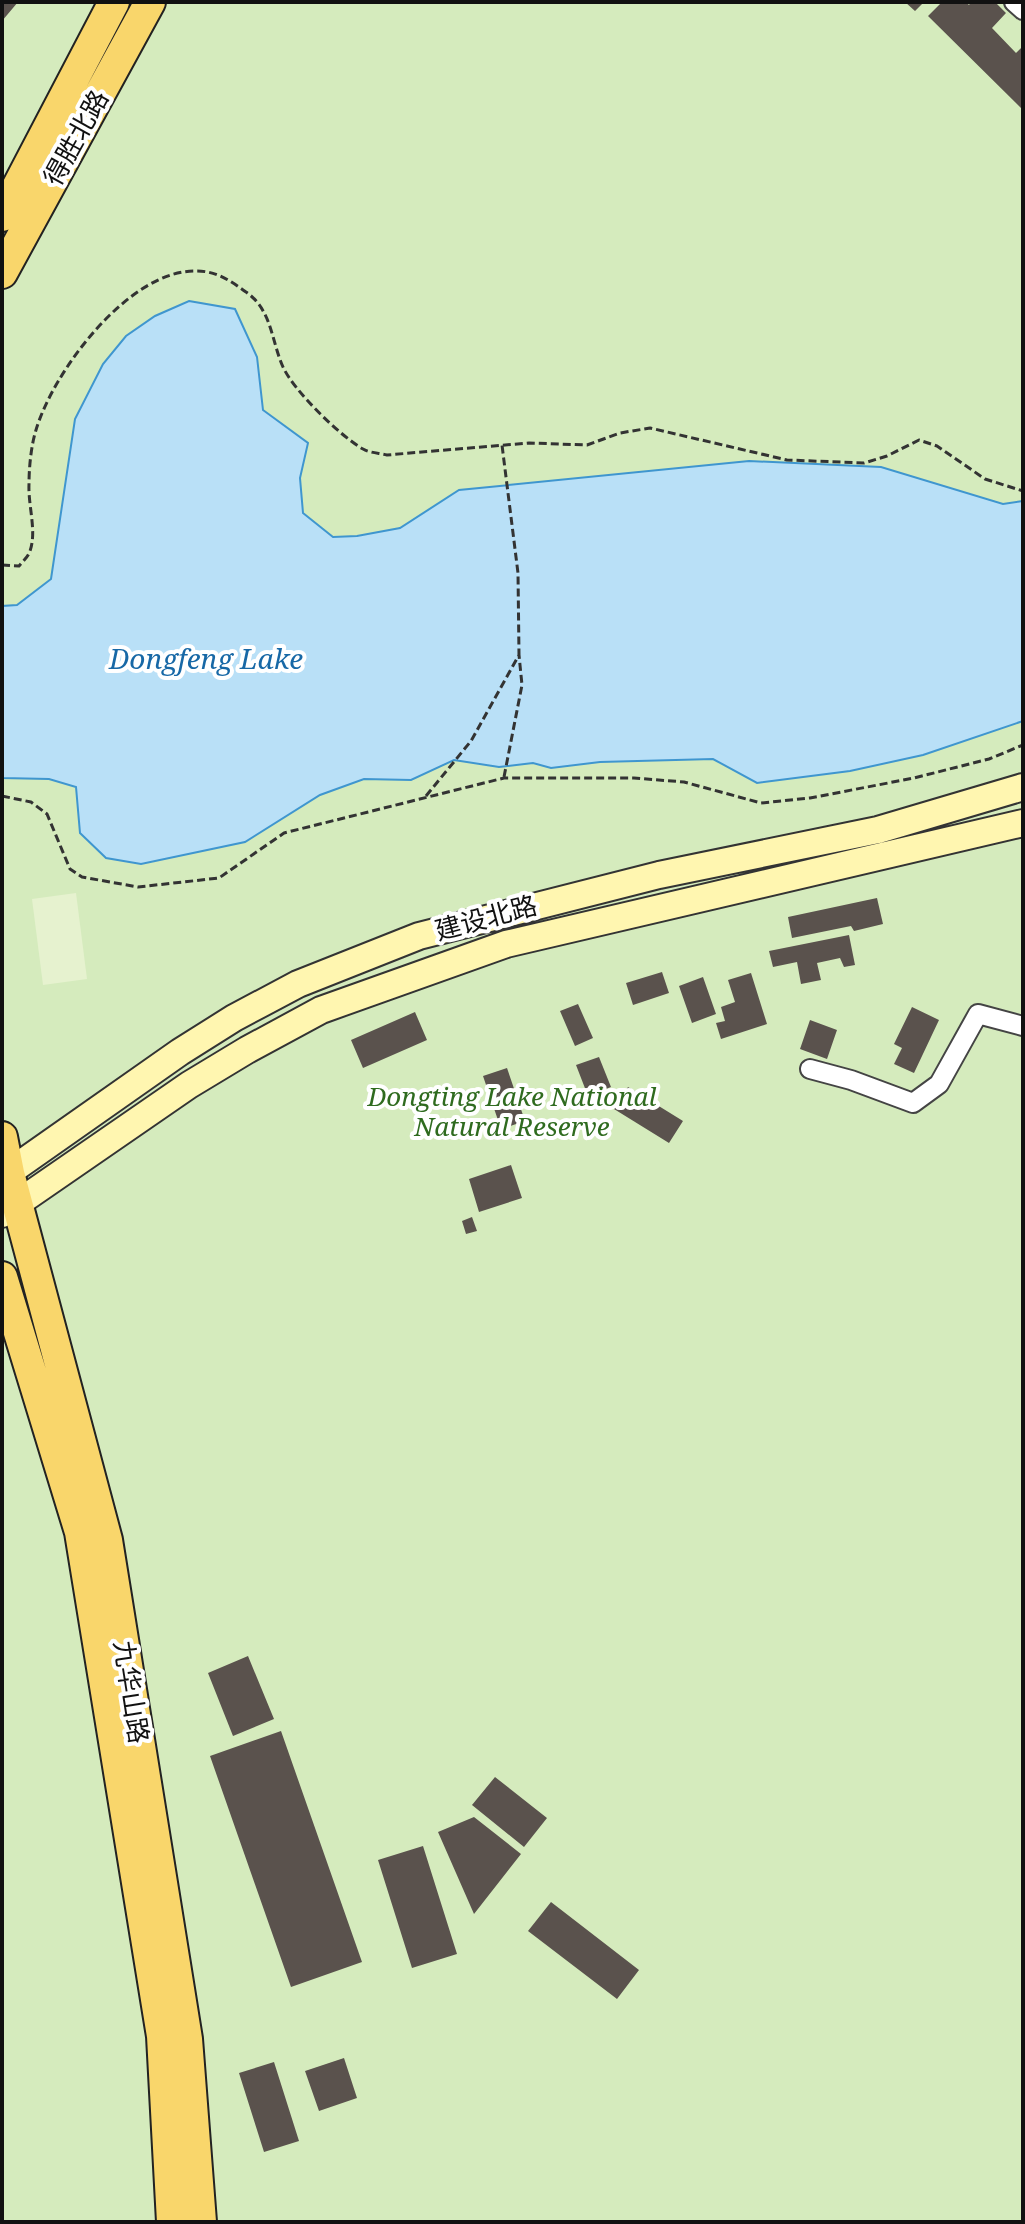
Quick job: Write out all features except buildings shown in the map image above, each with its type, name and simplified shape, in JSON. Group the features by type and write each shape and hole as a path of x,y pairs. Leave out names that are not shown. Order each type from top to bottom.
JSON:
{"main road":[{"name":"得胜北路","path":"2,216 114,2"},
{"name":"得胜北路","path":"2,273 150,2"},
{"name":"建设北路","path":"5,1175 180,1052 234,1018 298,984 419,936 659,875 878,830 1023,787"},
{"path":"9,1209 189,1085 321,1010 506,944 1023,823"},
{"path":"2,1137 5,1175"},
{"name":"九华山路","path":"5,1175 9,1209 107,1540 187,2039 201,2222"},
{"name":"九华山路","path":"2,1277 80,1532 162,2036 172,2222"}],"street":[{"path":"1014,2 1023,10"},
{"path":"810,1069 851,1080 913,1103 939,1084 978,1014 1023,1026"}],"path":[{"path":"2,565 19,566 30,553 29,484 35,432 62,373 112,311 140,290 194,270 230,281 257,300 270,323 283,366 294,386 346,437 366,451 387,455 502,445 587,445 620,433 650,428 787,460 864,463 887,456 919,440 937,446 985,479 1023,491"},
{"path":"502,445 518,573 522,685 504,778"},
{"path":"425,797 471,741 519,655"},
{"path":"2,796 31,802 47,814 70,869 82,877 138,887 219,878 284,833 504,778 634,778 684,782 761,803 810,798 914,778 989,759 1023,745"}],"green space":[{"name":"Dongting Lake National Natural Reserve","path":"2,2 1023,2 1023,2222 2,2222"},
{"path":"76,893 87,979 43,985 32,899"}],"water":[{"name":"Dongfeng Lake","path":"189,301 235,309 257,357 263,410 308,443 300,478 303,513 333,537 400,528 459,490 749,461 881,467 1003,504 1023,501 1023,721 923,755 850,771 757,783 713,759 600,762 551,768 533,763 499,767 454,760 411,780 364,779 320,795 245,842 141,864 106,858 80,833 76,787 49,779 2,778 2,606 17,605 51,579 75,419 103,364 126,336 155,316"}]}
